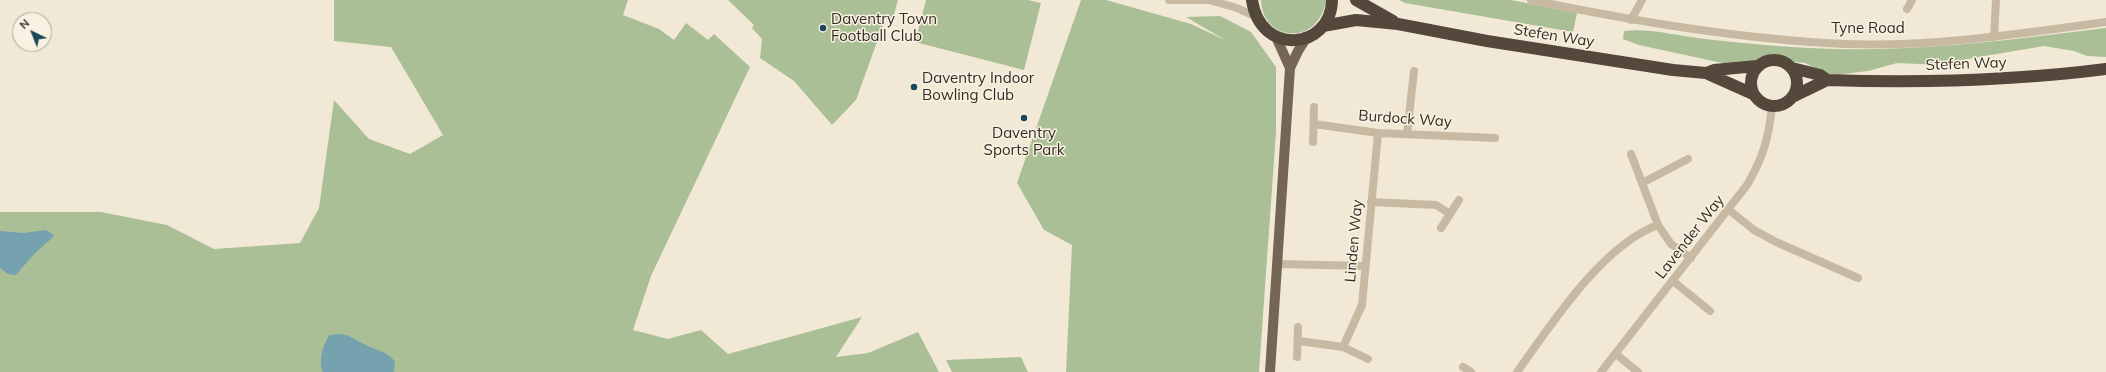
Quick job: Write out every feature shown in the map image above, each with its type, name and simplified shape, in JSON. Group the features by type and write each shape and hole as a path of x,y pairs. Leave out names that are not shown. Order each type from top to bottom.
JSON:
{"highway":[{"path":"1252,0 1256,17 1266,31 1276,37 1292,41 1307,37 1323,26 1356,20 1398,24"},
{"path":"1323,26 1329,15 1332,0"},
{"path":"1356,0 1398,24"},
{"name":"Stefen Way","path":"1398,24 1438,33 1596,59 1706,73 1753,94"},
{"path":"1779,60 1792,68 1797,83 1792,97 1786,102 1772,106 1764,104 1753,94 1750,79 1757,66 1764,62 1779,60"},
{"name":"Stefen Way","path":"1706,73 1714,70 1757,66"},
{"name":"Stefen Way","path":"1792,68 1820,75 1826,80"},
{"name":"Stefen Way","path":"1792,97 1826,80 1892,82 1950,81 2049,75 2106,69"}],"main road":[{"path":"1276,37 1290,68"},
{"path":"1270,372 1290,68 1307,37"}],"street":[{"path":"1169,0 1210,0 1237,8 1256,17"},
{"name":"Tyne Road","path":"1531,0 1631,20 1732,34 1844,44 1902,43 1994,36 2106,22"},
{"path":"1631,20 1642,0"},
{"path":"1907,9 1912,0"},
{"path":"1994,36 1996,0"},
{"path":"1407,134 1414,71"},
{"name":"Lavender Way","path":"1601,372 1747,185 1764,153 1769,132 1772,106"},
{"path":"1313,142 1314,107"},
{"name":"Burdock Way","path":"1314,124 1378,133 1495,138"},
{"name":"Linden Way","path":"1343,347 1362,305 1378,133"},
{"path":"1631,154 1658,225 1671,244 1691,258"},
{"path":"1642,183 1688,159"},
{"path":"1441,228 1459,200"},
{"path":"1371,202 1436,205 1450,214"},
{"path":"1728,210 1754,230 1776,242 1858,278"},
{"path":"1517,372 1554,320 1594,272 1632,237 1658,225"},
{"path":"1278,264 1366,266"},
{"path":"1673,281 1710,310"},
{"path":"1297,357 1299,341 1298,327"},
{"path":"1299,341 1343,347 1368,359"},
{"path":"1616,354 1638,372"},
{"path":"1463,367 1471,372"}],"green space":[{"path":"334,0 628,0 623,15 659,29 674,40 686,23 708,40 714,34 750,67 651,276 633,330 668,339 701,330 728,354 862,317 836,357 868,353 918,332 939,372 0,372 0,212 101,212 167,225 214,249 300,243 319,208 334,100 369,139 410,154 443,135 391,47 334,41"},
{"path":"728,0 898,0 893,18 886,17 856,100 832,125 794,81 760,58 762,39 752,28 754,25"},
{"path":"926,0 1028,0 1041,3 1024,70 915,42"},
{"path":"1081,0 1106,0 1191,24 1225,40 1186,17 1220,16 1251,32 1276,67 1276,132 1259,372 1066,372 1072,245 1044,230 1017,183"},
{"path":"1261,0 1326,0 1321,15 1313,26 1303,32 1291,33 1280,31 1271,24 1264,14"},
{"path":"1399,0 1511,0 1577,13 1573,32 1405,3"},
{"path":"2106,28 2106,57 2087,56 2074,51 2044,46 1973,58 1942,65 1897,63 1868,71 1835,75 1824,73 1805,63 1765,59 1750,69 1639,45 1623,39 1624,31 1634,30 1771,46 1871,49 1972,43"},
{"path":"1021,357 1028,372 952,372 946,360"}],"water":[{"path":"46,230 54,235 34,254 16,275 8,274 0,268 0,231 23,233"},
{"path":"340,334 389,355 395,362 394,372 323,372 321,358 327,338 330,335"}],"place":[{"name":"Daventry Town Football Club","path":"823,28"},
{"name":"Daventry Indoor Bowling Club","path":"914,87"},
{"name":"Daventry Sports Park","path":"1024,118"}]}
